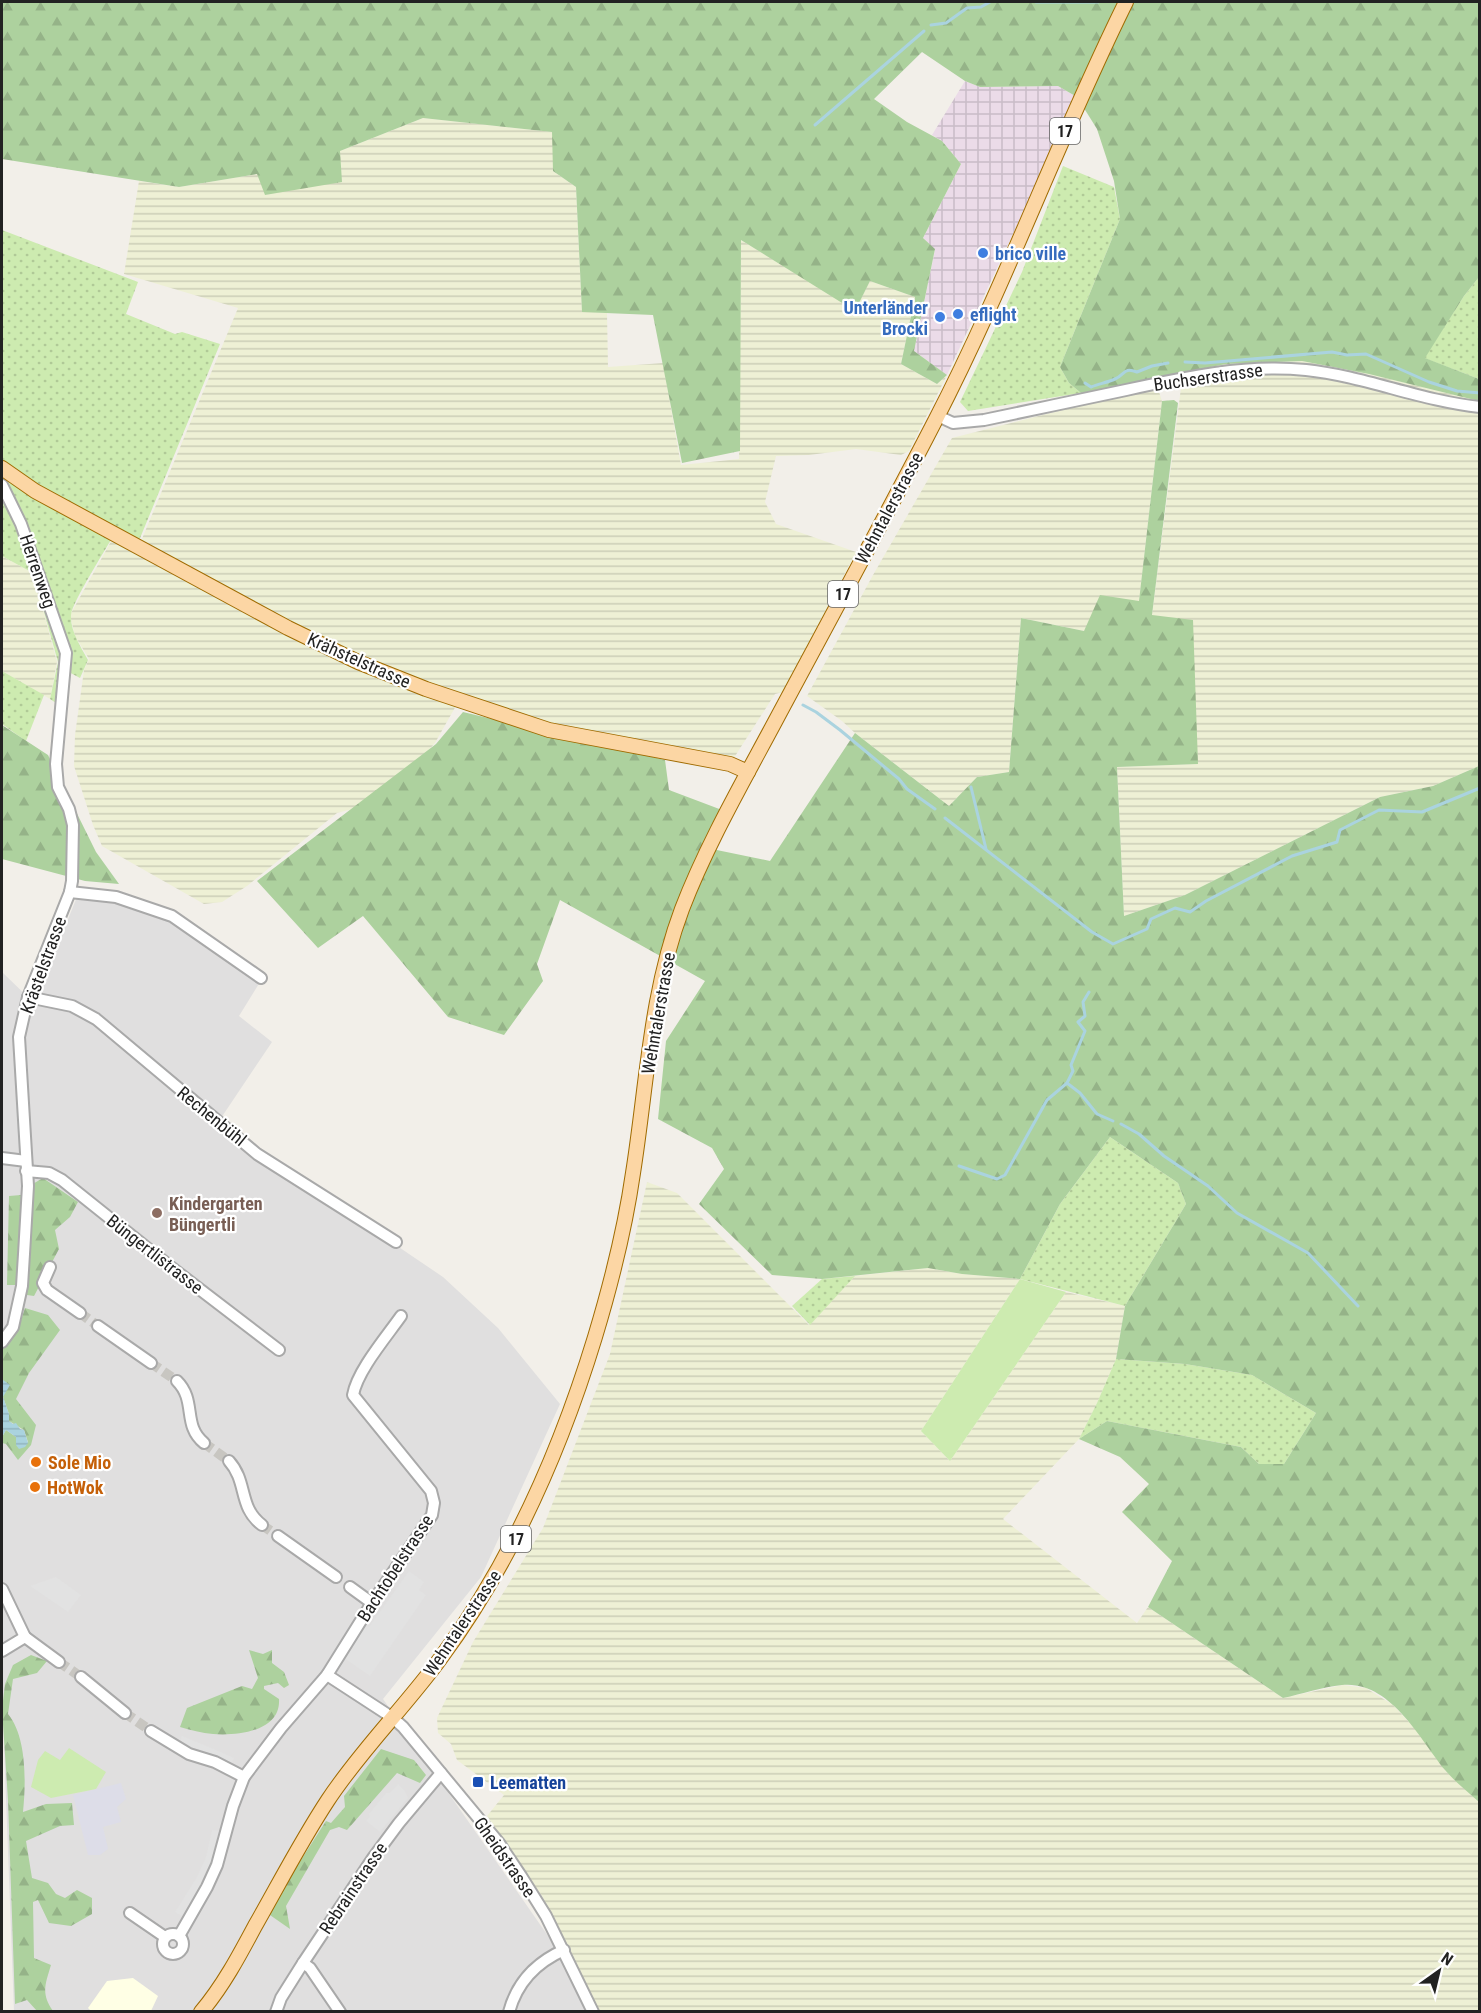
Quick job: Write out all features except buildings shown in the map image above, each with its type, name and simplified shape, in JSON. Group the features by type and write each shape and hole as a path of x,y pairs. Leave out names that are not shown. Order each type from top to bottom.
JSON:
{"main road":[{"name":"Wehntalerstrasse","path":"201,2012 230,1972 329,1798 365,1750 438,1662 467,1621 520,1530 547,1472 596,1336 625,1224 654,1016 669,948 695,878 748,772 938,416 1126,2"},
{"name":"Krähstelstrasse","path":"2,468 34,491 288,628 358,662 461,702 549,730 730,764 748,772"}],"street":[{"name":"Buchserstrasse","path":"938,416 953,423 984,420 1179,379 1243,369 1276,368 1309,370 1458,405 1479,407"},
{"name":"Herrenweg","path":"2,485 37,564 66,653 66,660"},
{"name":"Krästelstrasse","path":"2,1342 13,1327 22,1287 27,1209 19,1038 28,997 70,892 72,881 73,825 69,809 58,787 56,764 66,660"},
{"path":"70,892 116,897 172,916 261,978"},
{"name":"Rechenbühl","path":"28,997 72,1006 96,1019 257,1154 396,1242"},
{"name":"Büngertlistrasse","path":"2,1158 49,1173 62,1180 279,1350"},
{"path":"50,1267 43,1283 47,1290 80,1313"},
{"name":"Bachtobelstrasse","path":"165,1937 163,1947 168,1952 174,1954 182,1948 183,1941 179,1936 217,1865 243,1777 281,1728 327,1675 372,1603 432,1515 434,1503 431,1491 353,1395 358,1379 401,1316"},
{"path":"98,1326 151,1363"},
{"path":"177,1381 187,1393 190,1424 197,1437 204,1443"},
{"path":"229,1461 240,1474 244,1501 252,1517 262,1524"},
{"path":"278,1536 336,1577"},
{"path":"350,1587 372,1603"},
{"path":"2,1589 25,1637 59,1662"},
{"path":"2,1651 25,1637"},
{"path":"327,1675 393,1718"},
{"path":"81,1677 125,1713"},
{"name":"Gheidstrasse","path":"393,1718 411,1736 499,1843 546,1916 593,2012"},
{"path":"152,1731 189,1754 215,1762 243,1777"},
{"name":"Rebrainstrasse","path":"276,2012 281,1998 303,1963 388,1836 441,1773"},
{"path":"130,1913 165,1937 173,1934 179,1936"},
{"path":"509,2012 520,1985 530,1973 542,1962 564,1950"},
{"path":"303,1963 310,1968 340,2012"}],"shaded area":[{"path":"965,81 980,87 1058,86 1077,97 947,375 914,351 935,250 923,238 961,164 942,141 932,135"},
{"path":"423,118 553,132 553,171 576,187 582,311 607,313 608,367 663,363 681,465 739,459 741,240 855,310 870,281 915,297 901,364 937,384 947,375 909,451 901,455 856,449 809,455 776,456 765,502 776,524 856,552 783,692 775,694 730,764 615,743 426,689 139,546 238,308 124,274 139,181 179,187 258,174 266,195 340,151"},
{"path":"1302,361 1369,374 1479,401 1479,766 1433,786 1380,797 1185,895 1124,916 1117,767 1197,764 1152,615 1183,372 1226,364"},
{"path":"1154,377 1162,401 1139,602 1084,631 1021,618 1009,772 977,777 949,806 807,696 952,438 1070,408 1081,393"},
{"path":"114,536 457,704 435,743 386,796 368,805 337,813 247,886 222,902 204,904 102,846 74,766 75,735 84,670 89,659 75,636 70,615"},
{"path":"2,556 33,573 57,662 50,699 2,671"},
{"path":"77,897 120,902 175,921 260,982 239,1016 272,1042 217,1124 443,1277 498,1328 560,1404 481,1577 383,1699 553,1943 586,2011 14,2011 2,1692 2,972 34,1003"},
{"path":"647,1182 677,1193 809,1325 855,1276 928,1268 962,1274 1020,1279 921,1431 950,1461 1066,1292 1125,1306 1116,1359 1079,1439 1003,1519 1137,1623 1148,1607 1283,1698 1343,1685 1366,1688 1393,1705 1423,1737 1446,1771 1479,1802 1479,2011 599,2011 542,1896 487,1816 504,1795 457,1760 451,1744 438,1733 437,1718 473,1642 543,1528 610,1354"},
{"path":"409,1571 424,1582 419,1590 426,1595 370,1676 344,1658"},
{"path":"56,1577 81,1595 68,1612 30,1586"},
{"path":"182,1736 234,1758 231,1765 179,1744"},
{"path":"121,1783 126,1799 117,1807 121,1822 103,1827 108,1849 100,1855 88,1855 73,1795"},
{"path":"398,1784 408,1798 380,1832 366,1821 386,1793 390,1793"},
{"path":"212,1830 222,1831 216,1855 199,1892 182,1916 175,1912 197,1877 206,1857"},
{"path":"133,1978 158,1996 151,2011 91,2011 88,2008 107,1981"}],"green space":[{"path":"2,2 1479,2 1479,277 1464,296 1425,358 1479,379 1479,401 1369,374 1302,361 1226,364 1081,393 1069,383 1060,367 1120,219 1114,181 1097,129 1077,97 1058,86 980,87 965,81 922,52 874,99 907,122 942,141 961,164 923,238 935,249 914,351 947,375 937,384 901,364 915,297 870,281 855,311 741,240 740,451 682,463 653,315 582,312 576,187 553,171 552,132 423,118 340,151 342,182 265,195 257,174 179,187 2,159"},
{"path":"1063,166 1114,187 1120,219 1060,367 1069,383 1081,393 968,411 960,402 1022,272"},
{"path":"2,230 138,282 126,314 175,334 182,332 220,344 138,543 116,531 73,608 72,627 88,660 80,678 65,670 59,705 50,699 58,662 33,573 2,556"},
{"path":"1479,277 1479,379 1424,358"},
{"path":"1174,400 1178,403 1152,615 1193,620 1198,764 1117,767 1124,916 1185,895 1380,797 1433,786 1479,766 1479,1802 1445,1770 1402,1714 1375,1692 1359,1686 1342,1685 1283,1698 1148,1607 1172,1561 1122,1512 1149,1484 1120,1457 1079,1439 1107,1421 1241,1447 1259,1464 1284,1464 1316,1413 1252,1375 1185,1364 1116,1359 1125,1306 1186,1204 1178,1183 1110,1137 1060,1204 1020,1279 962,1274 928,1268 822,1279 772,1275 699,1204 724,1169 712,1148 658,1119 666,1041 705,981 560,900 537,964 543,981 504,1035 448,1017 363,916 318,948 257,881 436,744 463,712 665,760 669,790 722,810 707,848 770,861 855,733 949,806 977,777 1009,772 1021,618 1084,631 1100,595 1139,601 1162,401"},
{"path":"2,671 44,695 26,741 2,724"},
{"path":"2,725 48,755 96,852 119,884 85,881 2,859"},
{"path":"1110,1137 1178,1183 1186,1204 1125,1306 1020,1279 1060,1204"},
{"path":"43,1178 78,1202 70,1217 55,1230 59,1249 34,1296 27,1295 31,1185"},
{"path":"21,1195 17,1285 7,1285 9,1196"},
{"path":"855,1276 810,1325 792,1306 822,1279"},
{"path":"1020,1279 1066,1292 950,1461 921,1431"},
{"path":"25,1308 48,1315 60,1330 29,1373 16,1399 36,1425 31,1445 18,1460 6,1444 2,1443 6,1430 16,1437 16,1445 28,1442 24,1430 9,1421 3,1397 2,1349 18,1329"},
{"path":"1116,1359 1185,1364 1252,1375 1316,1413 1284,1464 1259,1464 1241,1447 1107,1421 1079,1439"},
{"path":"249,1650 263,1654 272,1650 272,1663 284,1672 289,1685 284,1688 278,1683 264,1686 264,1689 279,1699 278,1710 273,1718 266,1725 234,1734 209,1734 180,1727 187,1708 242,1686 252,1689 258,1678"},
{"path":"31,1655 47,1661 37,1673 13,1679 8,1714 19,1735 22,1747 25,1774 23,1812 46,1804 72,1803 74,1825 60,1826 26,1841 32,1878 48,1883 56,1894 65,1898 77,1890 92,1898 92,1914 71,1926 49,1923 38,1900 33,1902 34,1958 51,1965 45,1989 53,2011 37,2011 27,2000 15,2004 8,1800 2,1709 5,1684 13,1665"},
{"path":"69,1748 106,1772 96,1789 51,1798 31,1787 38,1760 45,1751 60,1760"},
{"path":"381,1749 414,1760 426,1775 420,1783 397,1773 347,1830 339,1827 330,1830 286,1906 290,1929 267,1913 326,1821 331,1823 345,1807 344,1796"}],"water":[{"path":"3,1380 10,1385 3,1397 9,1421 16,1423 20,1429 24,1430 28,1443 19,1449 16,1445 16,1437 6,1430 2,1437"}],"waterway":[{"path":"931,25 946,23 967,8 981,7 990,2"},
{"path":"1036,2 1098,2"},
{"path":"815,125 924,31"},
{"path":"1185,362 1205,363 1332,352 1347,355 1366,354 1429,382 1457,391 1480,393"},
{"path":"1085,383 1091,387 1115,379 1127,371 1137,372 1168,363"},
{"path":"803,705 840,730 899,779 907,789 935,809"},
{"path":"971,787 986,849"},
{"path":"945,818 1092,932 1113,944 1147,929 1151,919 1175,908 1190,912 1206,901 1292,856 1337,842 1340,830 1379,810 1422,812 1480,788"},
{"path":"959,1166 997,1179 1005,1175 1047,1100 1067,1083 1073,1071 1071,1065 1085,1031 1078,1022 1085,1016 1083,1002 1089,992"},
{"path":"1067,1083 1080,1093 1097,1114 1113,1121"},
{"path":"1121,1124 1139,1134 1164,1156 1208,1186 1237,1213 1308,1253 1358,1306"}],"tunnel":[{"path":"80,1313 98,1326"},
{"path":"151,1363 177,1381"},
{"path":"204,1443 229,1461"},
{"path":"262,1525 278,1536"},
{"path":"59,1662 81,1677"},
{"path":"125,1713 151,1731"}],"place":[{"name":"brico ville","path":"983,253"},
{"name":"eflight","path":"958,314"},
{"name":"Unterländer Brocki","path":"940,317"},
{"name":"Kindergarten Büngertli","path":"157,1213"},
{"name":"Sole Mio","path":"36,1462"},
{"name":"HotWok","path":"35,1487"},
{"name":"Leematten","path":"478,1782"}]}
